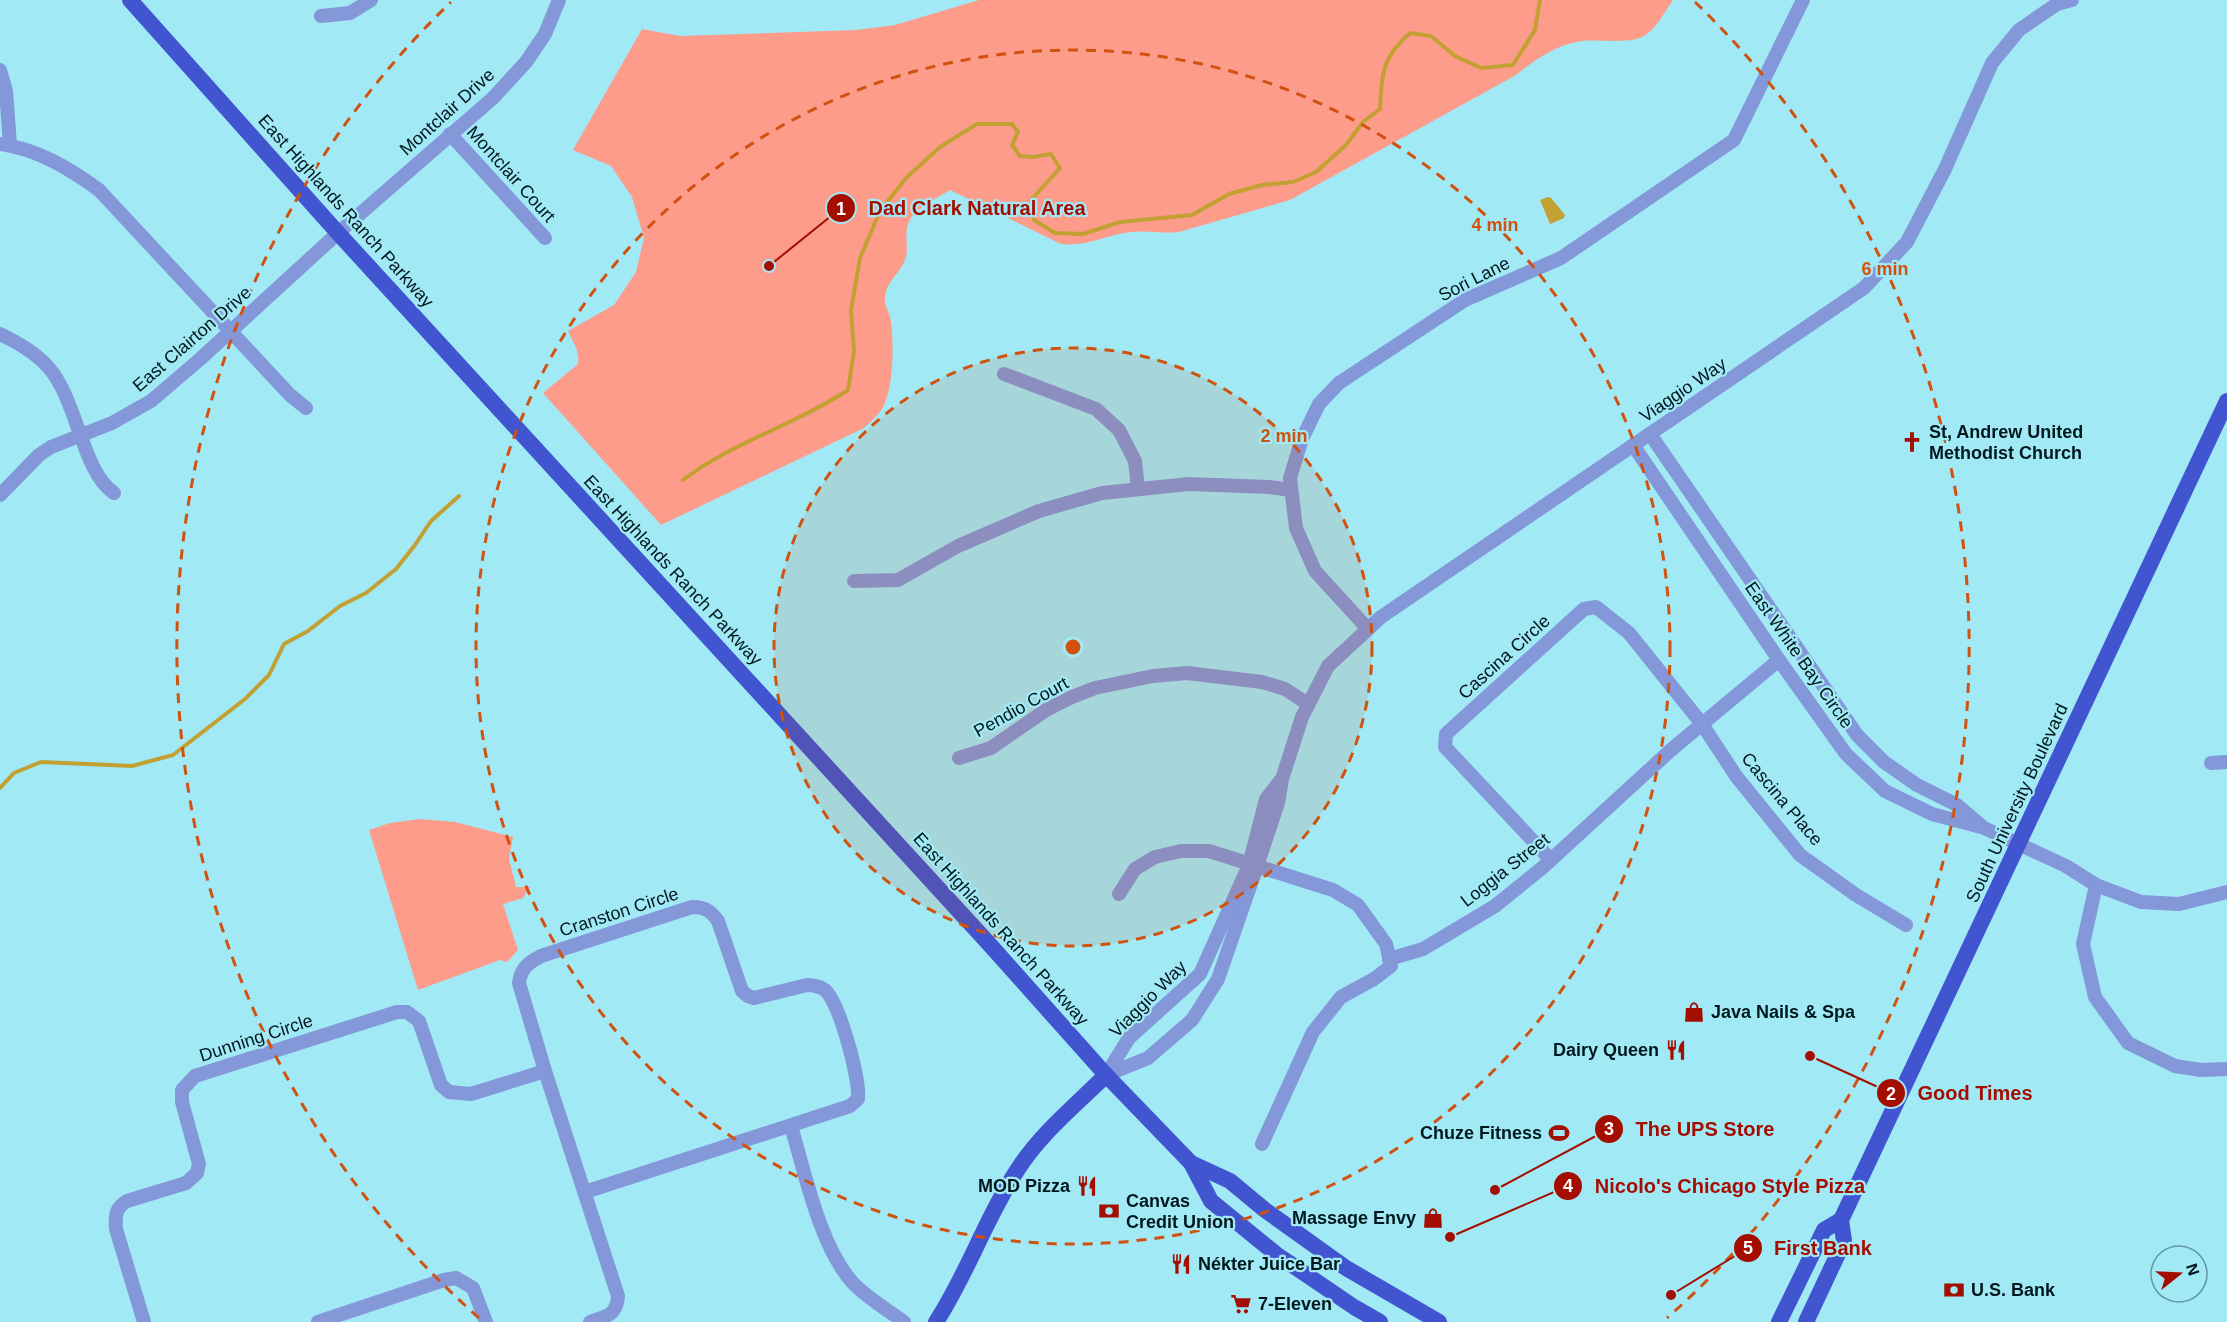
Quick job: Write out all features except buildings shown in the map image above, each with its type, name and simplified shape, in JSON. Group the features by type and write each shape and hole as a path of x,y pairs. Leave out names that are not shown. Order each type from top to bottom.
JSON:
{"main road":[{"name":"East Highlands Ranch Parkway","path":"130,0 338,233 1026,984 1106,1075 1191,1163 1211,1201 1276,1254 1380,1322"},
{"name":"South University Boulevard","path":"1806,1322 1844,1241 1841,1220 2227,401"},
{"path":"936,1322 973,1257 1018,1169 1037,1143 1106,1075"},
{"name":"East Highlands Ranch Parkway","path":"1191,1163 1230,1181 1265,1210 1346,1268 1439,1322"},
{"name":"South University Boulevard","path":"1779,1322 1824,1230 1841,1220"}],"street":[{"path":"321,15 350,13 371,0"},
{"name":"Montclair Drive","path":"338,233 493,98 526,62 545,34 559,0"},
{"name":"Sori Lane","path":"1368,629 1315,571 1296,528 1290,478 1302,439 1319,405 1339,383 1465,300 1561,258 1734,140 1803,0"},
{"name":"Viaggio Way","path":"1106,1075 1148,1058 1192,1020 1218,980 1253,865 1266,799 1282,779 1302,717 1328,666 1381,617 1863,288 1907,242 1945,169 1992,63 2019,30 2057,4 2072,0"},
{"path":"0,70 6,91 5,144 47,158 73,171 99,190 290,395 306,408"},
{"name":"Montclair Court","path":"450,134 545,238"},
{"name":"East Clairton Drive","path":"0,495 51,447 112,423 151,401 231,332 338,233"},
{"path":"0,333 28,349 49,368 67,397 95,473 106,488 114,494"},
{"path":"1004,374 1096,409 1119,430 1135,461 1138,488"},
{"path":"1650,434 1857,735 1884,762 1917,785 1957,805 1984,828 2052,858 2096,885 2141,902 2180,904 2227,892"},
{"name":"East White Bay Circle","path":"1633,445 1779,660 1846,754 1886,791 1932,814 1984,828"},
{"path":"854,581 898,580 958,546 1039,511 1102,493 1189,484 1292,490"},
{"name":"Cascina Circle","path":"1551,860 1445,747 1446,734 1584,609 1596,607 1629,633 1702,724"},
{"name":"Loggia Street","path":"1389,959 1422,949 1494,906 1551,860 1702,724 1779,660"},
{"name":"Pendio Court","path":"959,758 991,748 1037,716 1072,697 1095,688 1153,676 1187,674 1262,682 1285,689 1308,704"},
{"name":"Cascina Place","path":"1702,724 1736,776 1800,855 1856,895 1906,925"},
{"path":"2211,764 2227,762"},
{"path":"1119,894 1135,869 1155,857 1181,851 1209,851 1333,890 1358,905 1386,944 1391,966 1374,979 1341,997 1313,1032 1262,1144"},
{"name":"Viaggio Way","path":"1106,1075 1129,1038 1200,974 1253,865"},
{"path":"2096,885 2083,944 2095,997 2128,1043 2175,1066 2201,1070 2227,1069"},
{"name":"Cranston Circle","path":"585,1192 850,1106 858,1099 859,1087 843,1027 831,999 824,990 815,985 807,985 754,998 748,996 742,991 718,921 704,908 692,907 541,956 521,971 519,983 545,1071 618,1296 614,1311 590,1322"},
{"name":"Dunning Circle","path":"144,1322 116,1229 115,1216 119,1206 127,1201 186,1183 197,1173 199,1164 182,1102 182,1090 195,1076 397,1012 407,1012 419,1021 441,1085 449,1092 471,1094 545,1071"},
{"path":"791,1126 824,1232 839,1265 854,1284 904,1322"},
{"path":"318,1322 456,1278 473,1288 486,1322"}],"shaded area":[{"path":"979,0 1673,0 1655,26 1641,37 1624,41 1576,42 1560,47 1537,59 1516,75 1290,200 1179,232 1131,232 1079,244 1061,244 950,190 918,210 909,221 905,260 886,291 885,303 892,332 893,356 888,393 880,412 864,428 661,525 543,393 578,364 577,351 568,331 614,305 636,272 644,238 632,197 611,166 573,150 642,29 680,36 856,30 895,25"},
{"path":"1548,197 1565,215 1564,218 1550,224 1540,200"},
{"path":"420,819 455,822 513,837 509,859 516,887 530,887 523,898 503,904 518,950 507,962 500,960 418,990 369,830 390,823"}],"waterway":[{"path":"683,480 722,455 848,390 854,351 851,310 860,258 880,211 907,177 940,147 977,124 1012,124 1018,132 1012,145 1020,156 1033,157 1051,154 1060,168 1031,200 1034,220 1055,233 1083,234 1120,222 1192,215 1229,194 1262,185 1293,182 1316,172 1346,145 1363,122 1380,109 1385,66 1394,50 1410,33 1431,36 1455,56 1481,68 1513,65 1535,30 1540,0"},
{"path":"0,788 14,773 41,762 132,766 173,755 245,699 269,675 284,644 308,631 340,606 366,593 396,569 431,521 459,496"}],"place":[{"name":"Dad Clark Natural Area","path":"769,266"},
{"name":"St, Andrew United Methodist Church","path":"1912,442"},
{"name":"Java Nails & Spa","path":"1694,1012"},
{"name":"Dairy Queen","path":"1676,1050"},
{"name":"Good Times","path":"1810,1056"},
{"name":"Chuze Fitness","path":"1559,1133"},
{"name":"MOD Pizza","path":"1087,1186"},
{"name":"The UPS Store","path":"1495,1190"},
{"name":"Canvas Credit Union","path":"1109,1211"},
{"name":"Massage Envy","path":"1433,1218"},
{"name":"Nicolo's Chicago Style Pizza","path":"1450,1237"},
{"name":"Nékter Juice Bar","path":"1181,1264"},
{"name":"U.S. Bank","path":"1954,1290"},
{"name":"First Bank","path":"1671,1295"},
{"name":"7-Eleven","path":"1241,1304"}]}
